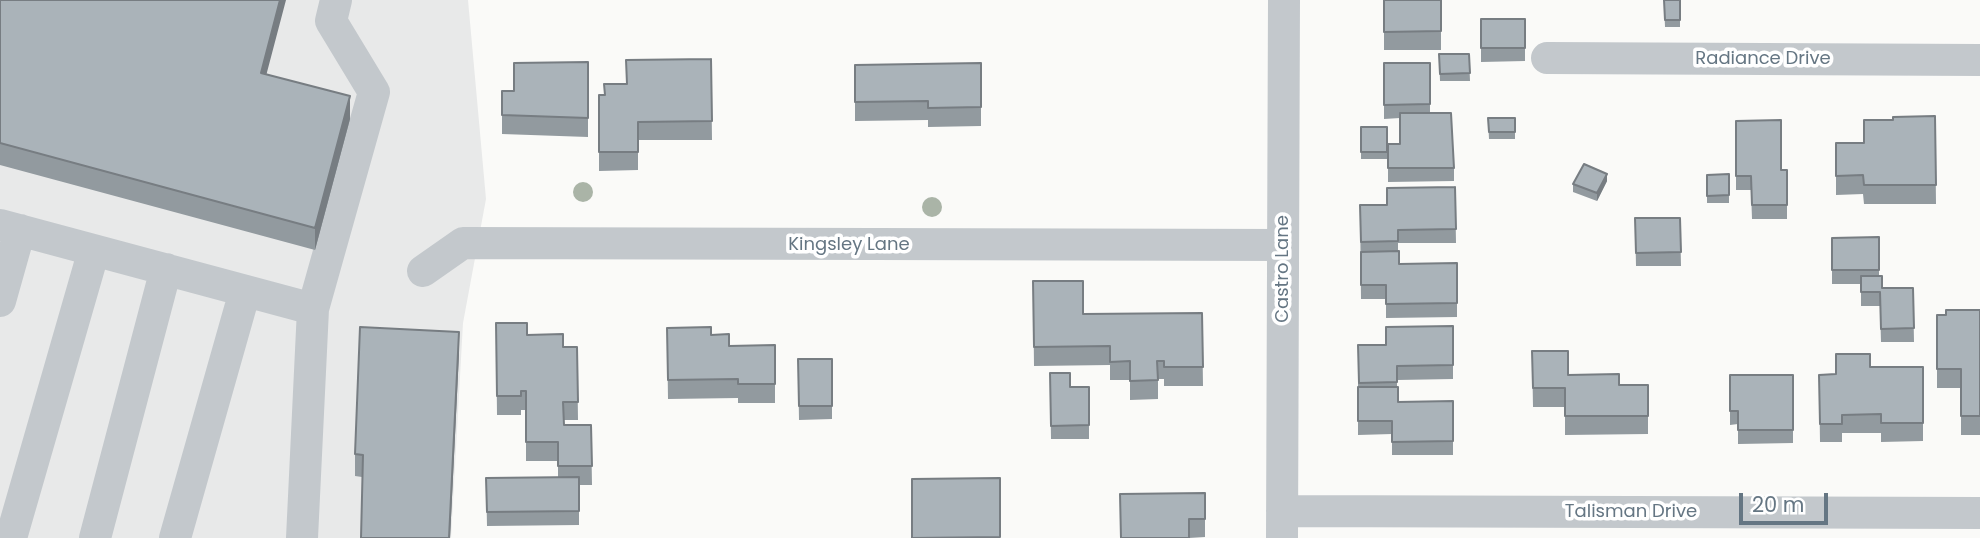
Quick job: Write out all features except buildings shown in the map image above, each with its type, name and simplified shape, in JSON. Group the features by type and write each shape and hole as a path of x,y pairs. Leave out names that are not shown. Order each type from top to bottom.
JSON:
{"street":[{"path":"302,538 313,309 374,92 331,21 336,0"},
{"name":"Castro Lane","path":"1282,524 1284,0"},
{"name":"Radiance Drive","path":"1547,58 1980,60"},
{"path":"0,301 10,228 313,309"},
{"name":"Kingsley Lane","path":"423,271 463,243 1283,245"},
{"path":"11,538 94,250"},
{"path":"95,538 166,269"},
{"path":"175,538 245,291"},
{"name":"Talisman Drive","path":"1282,524 1980,513"}],"shaded area":[{"path":"0,0 468,0 486,199 463,323 451,538 0,538"}]}
